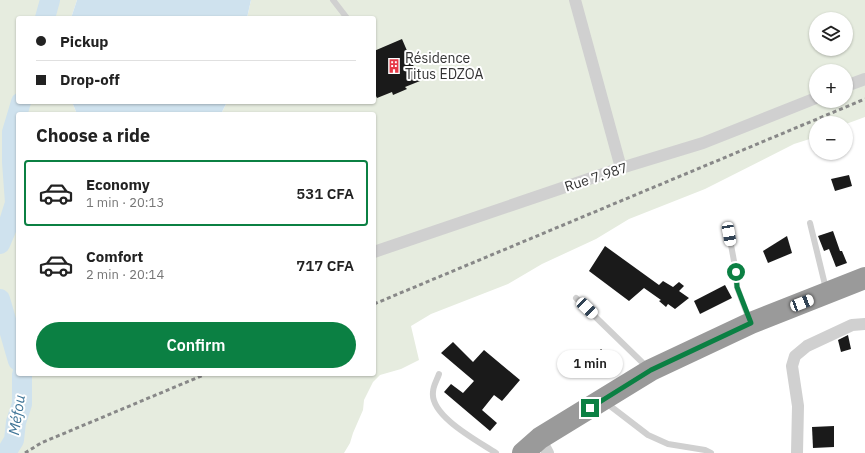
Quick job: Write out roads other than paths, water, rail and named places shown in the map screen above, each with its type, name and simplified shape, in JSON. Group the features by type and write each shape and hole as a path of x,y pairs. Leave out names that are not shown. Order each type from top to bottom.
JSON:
{"highway":[{"path":"523,453 544,446 602,400 651,370 751,323 865,278"}],"street":[{"path":"575,0 621,168"},
{"path":"853,83 865,79"},
{"name":"Rue 7.987","path":"376,251 621,168 703,143 809,101"},
{"path":"797,453 798,406 792,366 795,356 807,346 852,325 865,324"}],"lane":[{"path":"333,0 345,16"},
{"path":"810,223 827,293"},
{"path":"729,234 736,272 737,287 751,323"},
{"path":"576,298 651,370"},
{"path":"439,374 433,392 434,403 440,413 453,424 496,453"},
{"path":"602,400 648,435 668,444 705,450 710,453"}],"water":[{"path":"77,0 251,0 247,16 72,16"},
{"path":"73,104 226,104 222,112 76,112"}],"waterway":[{"name":"Méfou","path":"46,16 50,0"},
{"name":"Méfou","path":"18,112 20,104"},
{"name":"Méfou","path":"0,244 15,203 12,162 12,132 16,119"},
{"name":"Méfou","path":"0,299 16,354"},
{"name":"Méfou","path":"6,453 14,440 16,422 22,404 22,376"}],"railway":[{"path":"376,303 865,99"},
{"path":"25,453 41,443 201,376"}],"place":[{"name":"Résidence Titus EDZOA","path":"394,66"}]}
